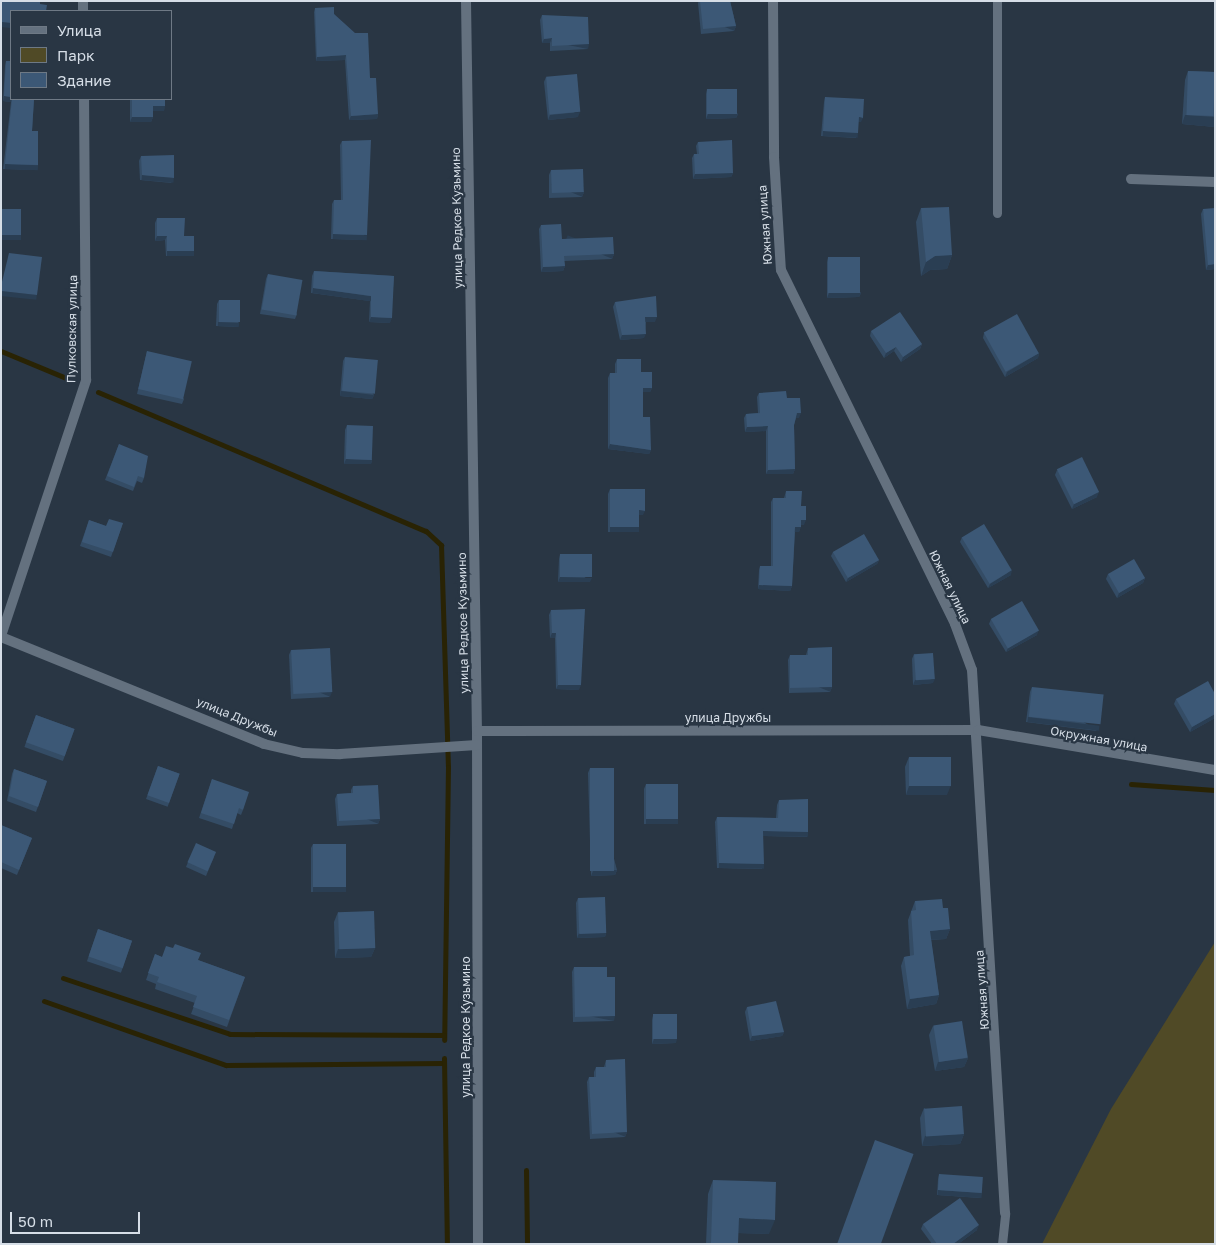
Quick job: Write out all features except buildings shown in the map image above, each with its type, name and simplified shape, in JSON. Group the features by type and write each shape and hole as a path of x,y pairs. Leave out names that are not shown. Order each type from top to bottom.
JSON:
{"street":[{"name":"улица Редкое Кузьмино","path":"466,1 477,732 478,1244"},
{"name":"Южная улица","path":"773,1 774,156 781,270 955,624 972,670 978,730 1005,1213"},
{"name":"Пулковская улица","path":"1,637 86,380 84,100"},
{"path":"1132,179 1215,182"},
{"name":"улица Дружбы","path":"1,637 150,694 264,744 303,753 340,754 477,745"},
{"name":"улица Дружбы","path":"477,732 978,730"},
{"name":"Окружная улица","path":"978,730 1215,770"}],"lane":[{"path":"997,1 998,213"},
{"path":"1002,1244 1005,1213"}],"green space":[{"path":"1215,942 1215,1244 1042,1244 1111,1109"}],"waterway":[{"path":"1,351 71,380"},
{"path":"98,392 426,531 441,545 448,767 444,1040"},
{"path":"1131,784 1215,790"},
{"path":"63,978 230,1034 444,1035"},
{"path":"44,1001 226,1065 444,1063"},
{"path":"444,1058 447,1244"},
{"path":"526,1170 527,1244"}]}
